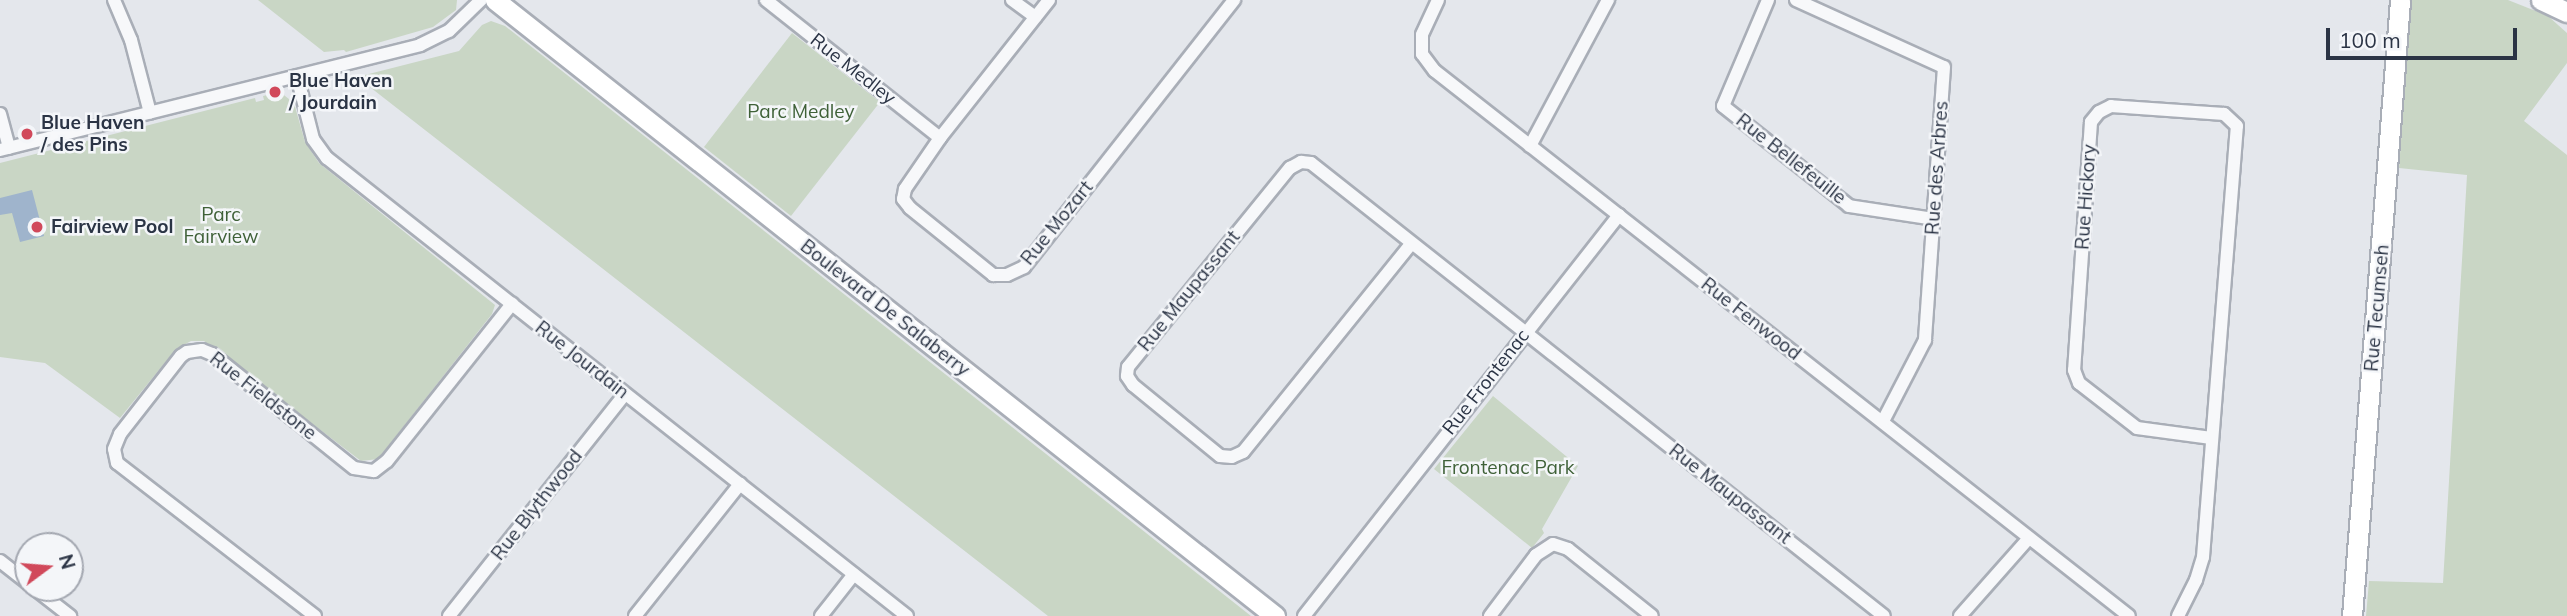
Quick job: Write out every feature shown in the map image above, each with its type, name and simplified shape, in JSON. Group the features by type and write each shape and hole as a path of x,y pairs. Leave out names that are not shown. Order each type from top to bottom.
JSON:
{"street":[{"path":"114,0 131,40 150,113"},
{"path":"0,114 5,149 431,41 454,27 481,0"},
{"name":"Boulevard De Salaberry","path":"495,0 1275,616"},
{"name":"Rue Medley","path":"766,0 780,4 940,138"},
{"path":"1012,0 1035,17"},
{"name":"Rue Mozart","path":"1049,0 940,138 905,189 903,199 910,208 993,275 1007,275 1024,267 1234,0"},
{"name":"Rue Fenwood","path":"1438,0 1422,35 1422,54 1435,71 2129,616"},
{"path":"1531,146 1608,0"},
{"name":"Rue Bellefeuille","path":"1768,0 1723,106 1849,206 1934,219"},
{"name":"Rue des Arbres","path":"1796,0 1944,67 1925,340 1883,421"},
{"name":"Rue Tecumseh","path":"2352,616 2400,0"},
{"path":"2541,0 2567,12"},
{"name":"Rue Jourdain","path":"297,76 311,134 320,150 907,616"},
{"name":"Rue Hickory","path":"2178,616 2196,580 2203,557 2237,127 2224,114 2111,106 2099,112 2091,122 2074,370 2079,383 2137,428 2211,438"},
{"name":"Rue Maupassant","path":"1411,244 1243,452 1232,457 1220,456 1133,385 1127,376 1128,367 1144,346 1290,167 1301,162 1311,163 1884,616"},
{"name":"Rue Frontenac","path":"1304,616 1619,215"},
{"name":"Rue Fieldstone","path":"315,616 117,463 114,449 120,434 181,356 187,352 202,350 212,354 355,468 374,471 387,461 512,304"},
{"name":"Rue Blythwood","path":"449,616 625,394"},
{"path":"635,616 740,484"},
{"path":"1960,616 2029,538"},
{"path":"1490,616 1536,555 1553,544 1568,549 1652,616"},
{"path":"0,561 14,572"},
{"path":"821,616 853,574"},
{"path":"52,602 70,616"}],"green space":[{"path":"258,0 457,0 456,10 433,27 346,52 324,52"},
{"path":"2411,0 2508,0 2548,16 2567,33 2567,63 2524,121 2567,155 2567,616 2366,616 2369,581 2443,583 2467,175 2399,168"},
{"path":"491,21 505,26 1251,616 1048,616 357,77 459,51 482,25"},
{"name":"Parc Medley","path":"792,33 880,102 791,216 704,147"},
{"name":"Parc Fairview","path":"280,92 294,103 305,142 319,163 495,305 492,314 378,459 361,461 204,341 191,341 176,349 120,418 45,363 0,357 0,163 255,98 256,102 264,100 263,96"},
{"name":"Frontenac Park","path":"1493,396 1578,466 1542,529 1544,533 1532,548 1434,469"}],"water":[{"path":"32,190 44,236 20,242 12,213 0,215 0,198"}],"place":[{"name":"Blue Haven / Jourdain","path":"275,92"},
{"name":"Blue Haven / des Pins","path":"27,134"},
{"name":"Fairview Pool","path":"37,227"}]}
